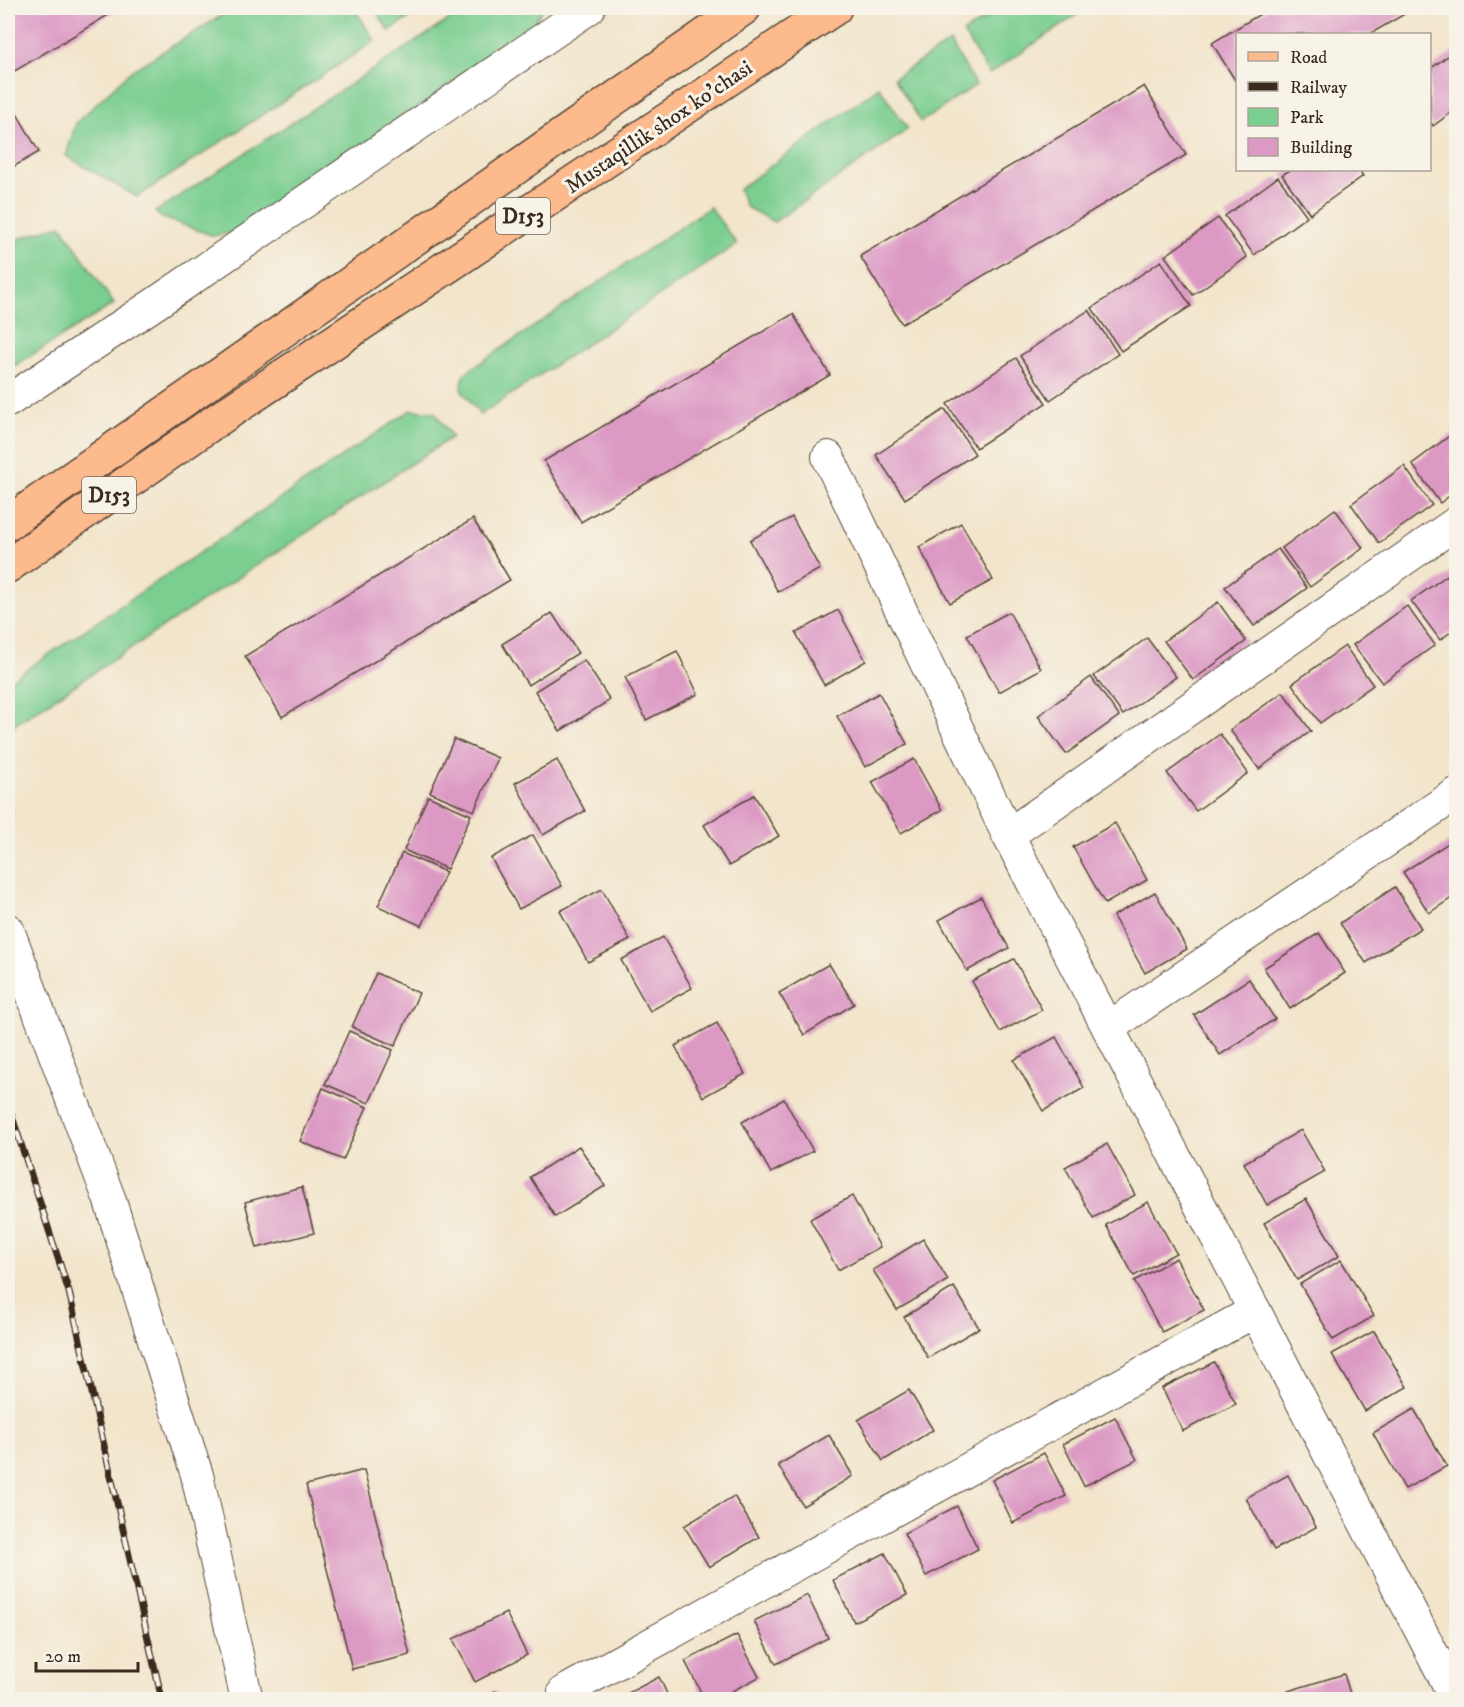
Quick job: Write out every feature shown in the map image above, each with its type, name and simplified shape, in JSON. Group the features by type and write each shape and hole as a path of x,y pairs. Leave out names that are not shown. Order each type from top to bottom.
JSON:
{"main road":[{"name":"Mustaqillik shox ko'chasi","path":"8,523 744,8"},
{"name":"Mustaqillik shox ko'chasi","path":"8,566 211,424 835,8"}],"street":[{"path":"8,401 589,8"},
{"path":"828,458 1008,835 1456,1699"},
{"path":"1008,835 1456,523"},
{"path":"1108,1028 1456,794"},
{"path":"8,930 109,1198 193,1464 247,1700"},
{"path":"564,1692 1255,1311"}],"green space":[{"path":"234,8 354,8 375,41 137,197 66,156 76,123 131,71"},
{"path":"374,8 425,8 389,31"},
{"path":"467,8 543,8 533,25 248,229 214,236 161,217 155,212"},
{"path":"1001,8 1087,8 989,74 963,33"},
{"path":"950,42 976,85 921,122 894,78"},
{"path":"879,87 908,129 774,222 746,207 739,189"},
{"path":"710,207 737,244 480,415 461,389 464,374"},
{"path":"61,225 114,304 8,370 8,242"},
{"path":"411,410 435,412 452,437 8,729 8,682"}],"building":[{"path":"8,8 120,8 8,75"},
{"path":"1270,8 1415,8 1372,33 1236,33 1236,82 1212,43"},
{"path":"1456,50 1456,109 1433,126 1431,123 1431,68"},
{"path":"1144,86 1186,155 902,324 860,256"},
{"path":"8,98 39,152 8,170"},
{"path":"1288,171 1360,171 1363,176 1310,214 1282,175"},
{"path":"1278,177 1307,216 1254,255 1225,216"},
{"path":"1218,218 1247,257 1193,295 1165,256"},
{"path":"1161,261 1191,306 1121,351 1092,308"},
{"path":"1089,310 1118,354 1050,400 1020,356"},
{"path":"793,314 830,375 581,522 544,461"},
{"path":"1016,358 1046,403 976,448 947,404"},
{"path":"945,409 975,454 905,499 876,455"},
{"path":"1456,431 1456,491 1440,503 1412,464"},
{"path":"1404,466 1432,505 1379,543 1351,504"},
{"path":"1335,509 1363,548 1310,587 1282,548"},
{"path":"792,517 820,569 778,592 750,540"},
{"path":"473,519 510,580 282,717 245,656"},
{"path":"961,523 993,580 950,603 919,547"},
{"path":"1278,549 1307,588 1254,626 1225,587"},
{"path":"1456,569 1456,628 1440,640 1411,601"},
{"path":"1218,602 1246,641 1193,680 1164,641"},
{"path":"1407,606 1435,645 1382,683 1353,645"},
{"path":"838,610 866,661 824,685 796,633"},
{"path":"1009,612 1041,669 999,692 967,635"},
{"path":"552,613 578,653 528,685 502,644"},
{"path":"1147,638 1176,677 1123,715 1094,676"},
{"path":"1345,646 1373,685 1320,723 1292,684"},
{"path":"677,651 698,694 646,720 625,677"},
{"path":"584,660 610,700 560,731 535,691"},
{"path":"1091,677 1119,716 1066,754 1038,716"},
{"path":"1283,692 1311,731 1259,769 1230,730"},
{"path":"879,693 907,744 865,767 837,716"},
{"path":"1220,734 1248,773 1196,811 1167,773"},
{"path":"454,739 498,758 474,811 430,792"},
{"path":"914,759 942,810 901,833 872,782"},
{"path":"557,760 585,811 543,835 515,783"},
{"path":"754,795 779,836 729,866 704,825"},
{"path":"428,796 471,815 447,869 404,850"},
{"path":"1115,823 1147,880 1105,904 1073,847"},
{"path":"533,835 562,886 519,909 491,858"},
{"path":"1456,838 1456,895 1429,913 1403,872"},
{"path":"402,853 446,872 422,926 378,906"},
{"path":"1395,887 1421,928 1366,963 1340,923"},
{"path":"602,889 630,940 588,962 560,911"},
{"path":"1155,892 1187,949 1145,973 1113,916"},
{"path":"981,897 1009,948 967,971 939,920"},
{"path":"1319,933 1345,973 1290,1009 1264,968"},
{"path":"663,937 692,988 650,1011 621,960"},
{"path":"1014,959 1042,1010 1000,1032 972,981"},
{"path":"829,964 854,1004 804,1035 779,993"},
{"path":"376,973 419,993 395,1046 352,1027"},
{"path":"1249,979 1275,1019 1220,1055 1194,1015"},
{"path":"717,1023 745,1074 703,1097 675,1046"},
{"path":"349,1031 393,1050 369,1103 325,1084"},
{"path":"1056,1037 1084,1088 1043,1111 1014,1060"},
{"path":"323,1088 367,1107 343,1160 300,1141"},
{"path":"784,1099 813,1151 771,1173 742,1122"},
{"path":"1301,1130 1325,1172 1267,1205 1244,1163"},
{"path":"1107,1144 1135,1195 1093,1218 1065,1167"},
{"path":"579,1146 605,1186 555,1217 530,1177"},
{"path":"302,1187 314,1233 257,1248 245,1202"},
{"path":"852,1196 880,1247 838,1270 810,1219"},
{"path":"1306,1199 1339,1256 1297,1280 1264,1223"},
{"path":"1148,1202 1176,1253 1134,1276 1106,1225"},
{"path":"923,1239 948,1280 897,1310 873,1270"},
{"path":"1176,1258 1204,1310 1162,1332 1134,1281"},
{"path":"1341,1260 1374,1316 1333,1340 1300,1284"},
{"path":"954,1287 979,1328 928,1358 904,1317"},
{"path":"1374,1331 1407,1387 1365,1411 1332,1354"},
{"path":"1214,1362 1236,1404 1183,1431 1162,1388"},
{"path":"909,1390 933,1430 883,1461 858,1420"},
{"path":"1414,1409 1447,1466 1405,1489 1373,1433"},
{"path":"1115,1417 1137,1460 1084,1486 1063,1444"},
{"path":"829,1435 853,1476 803,1506 778,1465"},
{"path":"1044,1453 1066,1496 1013,1523 992,1480"},
{"path":"364,1470 410,1655 352,1669 306,1485"},
{"path":"1288,1475 1316,1527 1274,1550 1246,1498"},
{"path":"734,1496 759,1537 709,1567 684,1526"},
{"path":"957,1506 978,1549 926,1576 904,1533"},
{"path":"885,1553 907,1595 854,1622 833,1580"},
{"path":"807,1595 828,1638 776,1664 754,1621"},
{"path":"506,1613 527,1655 475,1682 453,1639"},
{"path":"737,1635 759,1677 715,1700 705,1700 685,1661"},
{"path":"1344,1674 1352,1700 1291,1700 1288,1691"},
{"path":"659,1677 670,1700 615,1700"},
{"path":"495,1691 500,1700 479,1700"}],"railway":[{"path":"8,1104 69,1292 162,1700"}]}
